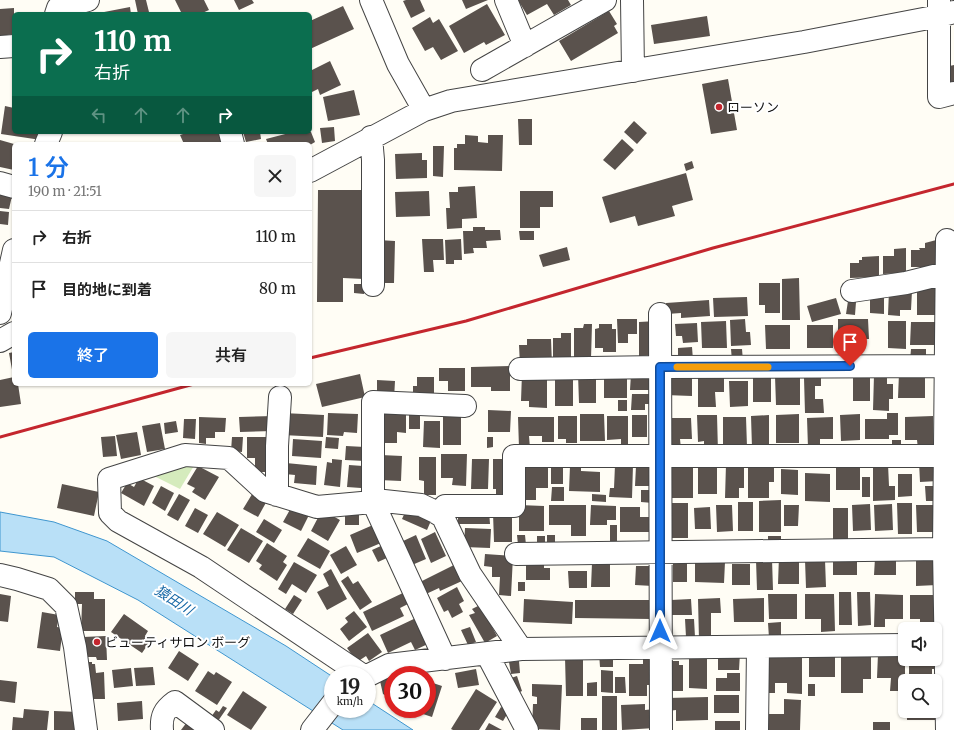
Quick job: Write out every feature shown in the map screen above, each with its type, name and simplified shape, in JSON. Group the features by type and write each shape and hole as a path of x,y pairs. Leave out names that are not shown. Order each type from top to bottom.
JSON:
{"street":[{"path":"57,12 58,8 88,0"},
{"path":"371,0 398,64 424,110"},
{"path":"506,0 525,46"},
{"path":"482,70 605,0"},
{"path":"632,0 633,71"},
{"path":"312,169 424,110 451,102 502,92 804,42 944,9 947,95"},
{"path":"0,47 12,46"},
{"path":"371,137 373,160 373,285"},
{"path":"0,183 12,186"},
{"path":"947,240 950,273 950,366 944,456 947,730"},
{"path":"0,313 4,278 12,256"},
{"path":"852,291 906,283 950,273"},
{"path":"660,314 661,730"},
{"path":"0,341 12,334"},
{"path":"520,369 950,366"},
{"path":"277,495 277,446 280,397"},
{"path":"445,659 373,502 373,402 465,406"},
{"path":"348,666 200,567 118,521 110,513 109,479 185,455 229,458 265,492 317,507 384,501 421,505 442,515 470,574 521,649"},
{"path":"438,514 445,506 514,506 514,456 944,456"},
{"path":"516,554 944,549"},
{"path":"0,575 17,578 49,589 66,606 75,647 86,730"},
{"path":"376,672 389,665 521,649 898,645"},
{"path":"757,730 758,647"},
{"path":"487,654 527,730"},
{"path":"162,730 162,722 166,708 175,702 213,730"},
{"path":"312,730 324,715"}],"green space":[{"path":"195,464 180,489 152,475"}],"water":[{"name":"猿田川","path":"0,512 54,522 107,541 286,646 324,671 324,718 138,600 54,557 0,551"},
{"path":"376,706 384,711 384,718 395,718 413,730 343,730 324,718 376,718"}],"building":[{"path":"135,0 146,0 149,12 138,12"},
{"path":"175,0 204,0 209,10 204,12 181,12"},
{"path":"234,0 252,0 254,3 239,10"},
{"path":"420,0 425,11 411,18 403,1"},
{"path":"462,0 488,0 466,9"},
{"path":"518,0 568,0 571,5 554,15 547,4 527,15"},
{"path":"487,4 505,35 486,45 484,42 464,53 449,26"},
{"path":"343,6 354,29 312,48 312,20"},
{"path":"130,7 131,12 104,12"},
{"path":"14,8 14,12 12,12 12,34 0,36 0,9"},
{"path":"609,11 617,24 614,26 618,33 571,61 559,41"},
{"path":"707,16 710,36 654,44 651,25"},
{"path":"430,17 433,23 439,19 458,51 441,60 433,47 425,51 412,28"},
{"path":"330,61 341,85 320,95 318,89 312,92 312,70"},
{"path":"954,65 954,82 950,83 945,67"},
{"name":"ローソン","path":"728,79 737,130 711,134 702,84"},
{"path":"354,90 360,115 328,121 323,97"},
{"path":"5,106 12,108 12,134 42,134 41,140 1,134"},
{"path":"518,119 532,119 532,145 519,145"},
{"path":"634,121 647,133 637,144 624,132"},
{"path":"334,127 335,141 322,143 320,128"},
{"path":"219,134 221,142 183,142 180,135"},
{"path":"244,134 260,134 261,139 246,142"},
{"path":"285,134 312,134 315,142 312,144 312,142 267,142 266,139"},
{"path":"465,135 478,136 478,142 488,143 488,135 503,135 502,171 454,170 454,148 457,148 457,144 465,144"},
{"path":"622,139 634,150 615,170 603,160"},
{"path":"0,140 12,143 12,170 0,167"},
{"path":"433,146 444,146 443,177 433,176"},
{"path":"422,153 422,160 427,160 427,178 396,179 395,154"},
{"path":"692,161 694,168 686,171 684,164"},
{"path":"686,173 693,200 672,206 675,216 638,226 635,216 610,223 602,197"},
{"path":"475,186 477,218 462,219 462,228 447,229 446,208 450,208 449,192 458,192 458,187"},
{"path":"318,190 365,190 364,279 343,278 343,302 317,302"},
{"path":"429,191 430,216 396,217 395,192"},
{"path":"520,191 553,191 553,207 540,207 540,228 520,228"},
{"path":"0,194 12,196 9,209 0,208"},
{"path":"0,211 9,212 8,225 0,224"},
{"path":"473,227 485,227 485,230 500,230 501,240 486,241 487,248 473,248 474,253 464,254 463,231 473,231"},
{"path":"519,231 534,231 534,240 520,240"},
{"path":"422,239 443,239 444,260 433,260 434,272 424,272"},
{"path":"461,239 462,260 454,260 454,264 446,264 445,240"},
{"path":"940,239 940,274 932,267 911,267 911,250 920,250 919,248 925,248 925,243"},
{"path":"378,240 395,241 394,283 377,283"},
{"path":"567,247 570,260 543,267 539,255"},
{"path":"906,248 906,273 883,274 883,256 894,256 894,249"},
{"path":"879,256 879,277 850,278 850,263 859,263 859,260 862,260 862,257"},
{"path":"799,278 800,320 782,320 782,279"},
{"path":"759,283 780,283 780,313 765,313 765,305 759,305"},
{"path":"354,284 364,284 364,294 354,293"},
{"path":"917,286 937,286 937,315 917,315"},
{"path":"889,290 912,291 911,310 900,310 900,316 888,315"},
{"path":"747,297 748,316 714,317 713,298"},
{"path":"870,297 884,297 884,314 870,313"},
{"path":"836,298 841,314 812,322 807,306"},
{"path":"709,300 710,316 681,318 681,313 667,314 666,303"},
{"path":"848,301 856,302 855,315 846,314"},
{"path":"617,319 637,319 637,334 628,334 628,343 618,343"},
{"path":"745,319 746,332 750,332 751,345 731,346 730,320"},
{"path":"838,319 868,319 869,339 848,339 848,333 838,333"},
{"path":"657,321 658,355 639,356 639,322"},
{"path":"726,321 727,348 702,348 701,322"},
{"path":"888,321 906,321 906,349 888,348"},
{"path":"911,322 937,322 936,345 910,345"},
{"path":"697,323 698,342 683,343 682,336 676,336 675,324"},
{"path":"584,324 592,324 591,359 574,359 574,328 583,328"},
{"path":"599,324 612,324 612,329 616,329 616,352 603,352 603,348 595,348 595,329 599,328"},
{"path":"765,325 790,325 790,349 766,349"},
{"path":"807,325 833,325 833,348 807,348"},
{"path":"561,333 571,333 571,362 553,362 553,338 561,338"},
{"path":"527,339 551,339 552,365 520,366 519,345 527,345"},
{"path":"848,346 861,347 861,359 848,359"},
{"path":"692,347 693,360 678,360 678,348"},
{"path":"731,349 742,349 743,361 732,361"},
{"path":"911,349 926,349 926,361 910,361"},
{"path":"12,352 12,370 9,353"},
{"path":"510,366 510,391 491,391 491,387 471,387 471,367"},
{"path":"439,368 465,368 465,391 448,391 448,381 439,381"},
{"path":"753,372 771,372 771,402 753,402"},
{"path":"522,373 547,373 547,408 529,407 529,401 521,401"},
{"path":"666,373 692,374 692,396 665,395"},
{"path":"899,373 925,373 925,398 898,398"},
{"path":"360,374 365,397 322,407 316,384"},
{"path":"578,374 596,374 596,403 579,403"},
{"path":"604,374 627,374 627,398 604,398"},
{"path":"631,374 650,375 649,390 630,390"},
{"path":"874,375 887,375 887,384 893,384 893,399 889,399 889,411 873,410"},
{"path":"698,376 724,376 724,392 715,392 716,407 698,407"},
{"path":"775,376 800,376 800,405 776,405"},
{"path":"12,377 12,386 18,386 21,404 0,407 0,380"},
{"path":"417,377 434,377 434,399 413,399 413,386 417,386"},
{"path":"555,377 573,377 573,406 555,406"},
{"path":"821,377 821,386 815,386 815,399 823,399 824,413 805,413 804,378"},
{"path":"853,378 870,378 870,401 853,401"},
{"path":"377,380 395,381 394,399 377,399"},
{"path":"729,381 748,381 748,406 730,407"},
{"path":"632,394 651,394 651,404 645,404 645,410 631,410"},
{"path":"618,400 627,400 627,411 618,411"},
{"path":"488,410 511,411 510,432 488,432"},
{"path":"382,412 406,412 406,433 397,432 397,443 381,443"},
{"path":"283,413 324,415 323,437 282,435"},
{"path":"328,413 358,414 357,433 344,432 343,436 327,435"},
{"path":"409,413 420,413 420,429 409,429"},
{"path":"887,413 898,413 898,435 889,435 889,439 865,439 865,419 887,419"},
{"path":"580,414 604,414 605,441 580,441"},
{"path":"799,414 799,443 776,443 776,415"},
{"path":"860,414 860,440 841,441 840,415"},
{"path":"443,415 461,415 461,445 443,445"},
{"path":"632,415 647,415 647,437 632,437"},
{"path":"697,415 717,415 718,452 704,452 704,441 698,442"},
{"path":"769,415 769,448 752,448 751,416"},
{"path":"274,416 274,431 240,432 239,417"},
{"path":"558,416 577,416 577,443 566,443 566,439 558,439"},
{"path":"607,416 628,416 628,453 621,453 621,439 607,440"},
{"path":"933,416 933,448 918,449 917,440 905,440 905,417"},
{"path":"199,417 226,418 225,432 215,432 215,438 206,438 206,444 199,443"},
{"path":"518,417 554,417 554,442 542,442 542,436 529,436 530,448 519,448"},
{"path":"723,417 746,417 747,447 723,447"},
{"path":"833,417 833,439 820,439 820,447 808,448 807,418"},
{"path":"667,418 691,418 692,439 680,439 681,449 668,449"},
{"path":"184,419 196,419 195,439 183,438"},
{"path":"176,421 178,432 165,434 164,423"},
{"path":"424,421 440,421 440,448 423,447"},
{"path":"160,423 165,449 147,452 142,426"},
{"path":"137,432 141,455 121,459 116,435"},
{"path":"115,436 117,456 103,457 101,437"},
{"path":"232,437 243,437 242,452 231,451"},
{"path":"247,437 269,437 269,472 255,472 255,458 247,458"},
{"path":"326,437 339,438 338,449 325,448"},
{"path":"487,437 493,437 493,447 487,448"},
{"path":"293,439 322,441 321,458 292,456"},
{"path":"892,440 901,440 901,452 892,452"},
{"path":"346,446 365,447 365,461 345,460"},
{"path":"441,454 467,454 466,486 452,485 453,478 441,478"},
{"path":"381,455 402,456 401,481 379,480"},
{"path":"419,457 436,457 436,495 424,495 424,481 419,480"},
{"path":"332,459 342,460 340,487 324,485 327,462 332,463"},
{"path":"472,459 489,459 488,489 471,489"},
{"path":"493,459 510,459 510,498 496,498 496,489 493,489"},
{"path":"937,461 938,481 920,482 919,462"},
{"path":"286,463 317,466 316,485 294,483 295,475 285,474"},
{"path":"551,464 563,464 563,484 551,484"},
{"path":"698,464 717,464 717,494 698,494"},
{"path":"726,464 744,465 744,488 739,488 739,498 725,498"},
{"path":"748,464 774,464 774,482 769,482 769,498 748,498"},
{"path":"873,464 888,464 889,486 895,486 895,500 873,501"},
{"path":"349,465 363,466 361,488 347,487"},
{"path":"615,465 633,465 632,498 609,497 610,488 614,488"},
{"path":"836,465 860,465 860,490 836,490"},
{"path":"198,466 219,477 205,500 192,492 195,488 187,484"},
{"path":"519,466 548,466 548,488 536,488 536,500 519,500"},
{"path":"570,466 581,466 581,471 600,472 600,492 569,491"},
{"path":"636,466 653,466 653,486 635,486"},
{"path":"670,466 693,466 693,498 670,498"},
{"path":"781,469 798,470 798,495 781,494"},
{"path":"805,473 830,474 830,502 805,501"},
{"path":"898,474 912,474 912,496 898,497"},
{"path":"862,477 870,477 870,497 862,497"},
{"path":"139,478 154,486 144,506 121,493 127,483 134,487"},
{"path":"62,484 99,492 94,516 57,508"},
{"path":"161,486 174,493 165,511 152,503"},
{"path":"925,486 938,486 939,501 926,501"},
{"path":"552,487 564,487 564,501 551,501"},
{"path":"641,490 653,490 653,503 641,502"},
{"path":"254,491 268,499 258,517 243,509"},
{"path":"179,494 190,500 178,521 167,515"},
{"path":"592,494 606,495 606,502 592,501"},
{"path":"781,500 781,532 759,532 759,501"},
{"path":"738,502 753,502 753,531 738,531"},
{"path":"667,503 688,503 688,538 667,538"},
{"path":"897,503 912,503 912,534 898,534"},
{"path":"870,504 871,530 853,531 852,505"},
{"path":"892,504 893,530 875,531 874,505"},
{"path":"519,505 544,506 544,531 519,531"},
{"path":"549,505 586,505 586,536 571,536 571,525 549,525"},
{"path":"591,505 616,506 616,520 607,520 607,525 590,525"},
{"path":"716,505 732,505 733,531 717,532"},
{"path":"784,505 799,505 798,526 784,526"},
{"path":"916,505 937,505 938,532 917,532"},
{"path":"292,506 309,515 301,531 283,522"},
{"path":"620,507 640,507 640,517 649,517 649,532 620,532"},
{"path":"710,507 711,529 695,529 694,508"},
{"path":"195,508 208,515 198,533 185,526"},
{"path":"407,508 433,516 427,530 402,519"},
{"path":"833,508 848,508 848,540 833,540"},
{"path":"322,510 340,520 328,541 311,531"},
{"path":"458,511 489,511 490,524 458,524"},
{"path":"217,512 239,525 225,547 203,534"},
{"path":"345,512 359,512 359,525 345,525"},
{"path":"493,513 512,513 512,542 494,542"},
{"path":"264,519 282,530 274,543 256,532"},
{"path":"373,525 381,543 357,553 350,535"},
{"path":"610,525 617,525 617,544 610,544"},
{"path":"241,528 263,541 249,563 227,550"},
{"path":"465,528 491,529 490,548 464,547"},
{"path":"435,532 446,556 431,563 421,539"},
{"path":"416,535 426,559 412,565 401,542"},
{"path":"517,535 525,535 526,545 518,545"},
{"path":"547,535 555,535 555,545 547,545"},
{"path":"537,536 545,536 545,546 537,547"},
{"path":"768,536 781,536 781,546 768,546"},
{"path":"308,538 330,551 320,569 297,556"},
{"path":"267,543 287,556 283,562 287,565 277,581 259,569 262,565 256,561"},
{"path":"383,545 389,557 378,562 372,550"},
{"path":"346,546 357,565 341,574 330,555"},
{"path":"485,554 513,556 511,596 499,595 500,577 492,577 492,567 484,566"},
{"path":"779,556 799,556 799,584 778,584"},
{"path":"833,557 857,557 857,575 833,575"},
{"path":"875,558 896,558 896,575 874,575"},
{"path":"673,559 687,559 687,582 673,582"},
{"path":"772,559 773,590 757,590 756,560"},
{"path":"695,560 725,562 724,583 695,582"},
{"path":"805,560 825,560 826,587 806,588"},
{"path":"916,560 937,560 937,585 916,586"},
{"path":"526,561 544,561 544,568 550,568 550,580 526,580"},
{"path":"294,562 317,575 306,593 292,584 286,594 278,589"},
{"path":"592,563 610,563 610,587 591,587"},
{"path":"732,564 750,564 750,585 732,585"},
{"path":"454,565 462,581 440,591 439,588 426,594 420,582"},
{"path":"636,566 653,566 653,586 635,585"},
{"path":"331,569 347,599 327,610 317,592 329,586 323,574"},
{"path":"568,571 587,571 587,588 569,588"},
{"path":"348,576 353,584 358,581 372,602 360,610 341,581"},
{"path":"518,582 525,582 525,591 518,591"},
{"path":"457,587 464,601 459,604 463,612 452,618 448,610 444,612 437,598"},
{"path":"75,592 94,592 94,599 105,599 105,631 81,631 82,604 75,604"},
{"path":"405,592 410,603 400,608 404,616 372,631 363,612"},
{"path":"839,592 851,592 852,625 839,625"},
{"path":"857,592 870,592 871,625 858,626"},
{"path":"0,594 11,596 8,622 0,621"},
{"path":"768,594 797,594 797,619 769,619"},
{"path":"805,594 834,594 835,631 821,632 821,619 805,619"},
{"path":"875,594 903,595 903,619 885,619 885,627 874,627"},
{"path":"294,595 302,600 293,614 285,609"},
{"path":"910,595 938,595 938,622 920,622 920,619 910,619"},
{"path":"720,598 721,613 711,613 711,640 699,640 698,599"},
{"path":"764,598 764,622 734,622 733,599"},
{"path":"524,599 573,602 572,624 523,622"},
{"path":"691,599 692,615 671,615 671,600"},
{"path":"575,600 651,600 651,619 575,618"},
{"path":"480,605 497,636 485,643 469,615 475,613 472,609"},
{"path":"354,611 367,627 349,641 340,629 348,622 345,618"},
{"path":"42,612 59,615 57,627 63,628 60,651 37,648"},
{"path":"124,614 148,631 145,636 151,640 142,653 111,632"},
{"path":"418,617 430,643 415,650 411,642 388,653 380,635"},
{"path":"685,619 694,619 695,637 686,637"},
{"path":"781,622 781,637 769,638 768,623"},
{"path":"470,627 476,642 468,645 461,630"},
{"path":"368,633 382,652 369,661 366,656 357,662 347,648"},
{"path":"106,636 107,660 97,660 96,657 84,657 83,637"},
{"path":"179,651 199,664 188,681 168,668"},
{"path":"718,652 740,653 739,670 718,670"},
{"path":"599,653 613,653 613,667 600,667"},
{"path":"689,654 707,655 707,689 689,688"},
{"path":"809,654 835,654 835,677 809,677"},
{"path":"841,654 871,654 871,679 863,679 863,693 841,693"},
{"path":"878,654 898,655 898,666 905,666 905,674 898,674 898,691 890,691 891,678 877,678"},
{"path":"764,655 802,656 802,694 787,693 787,683 775,683 775,693 764,693"},
{"path":"565,657 583,657 583,696 566,696"},
{"path":"643,657 652,657 652,685 647,685 647,696 629,696 629,664 643,664"},
{"path":"519,661 520,673 511,674 509,662"},
{"path":"667,661 679,661 679,665 683,665 683,691 667,691"},
{"path":"86,662 92,662 92,664 95,664 96,673 104,672 105,699 92,699"},
{"path":"909,666 938,666 940,669 932,669 932,674 909,674"},
{"path":"153,667 155,685 136,686 134,668"},
{"path":"131,668 133,686 114,688 112,670"},
{"path":"476,669 479,685 458,688 455,673"},
{"path":"601,670 613,671 613,693 601,692"},
{"path":"208,671 214,675 216,672 232,682 217,705 195,691"},
{"path":"727,673 740,673 740,691 716,691 716,678 727,678"},
{"path":"517,676 522,691 514,695 508,679"},
{"path":"615,677 625,677 626,693 615,693"},
{"path":"0,680 17,682 15,703 0,701"},
{"path":"380,681 384,681 384,695 383,694"},
{"path":"597,682 597,696 587,696 587,683"},
{"path":"436,684 442,686 436,705"},
{"path":"532,684 562,685 560,730 532,729 533,704 537,704 537,697 532,696"},
{"path":"808,684 815,684 815,696 808,696"},
{"path":"476,689 497,702 479,730 451,729"},
{"path":"243,691 267,707 251,730 227,715"},
{"path":"714,695 739,695 739,713 714,713"},
{"path":"602,696 617,696 617,730 602,730"},
{"path":"708,697 708,720 676,721 676,710 668,711 667,698"},
{"path":"784,699 801,700 800,730 765,730 765,714 784,714"},
{"path":"142,701 143,719 118,721 117,703"},
{"path":"645,704 645,710 655,709 655,728 622,730 621,705"},
{"path":"223,706 227,708 218,721 211,717 216,710 219,712"},
{"path":"501,707 509,711 503,721 495,717"},
{"path":"24,709 49,711 47,730 12,730 13,717 23,718"},
{"path":"54,711 79,712 78,730 54,730"},
{"path":"581,718 597,718 597,730 581,730"},
{"path":"907,718 935,718 935,720 907,720"},
{"path":"715,721 740,721 740,730 715,730"},
{"path":"187,722 199,730 181,730"},
{"path":"873,722 890,722 890,730 873,730"},
{"path":"489,723 502,730 485,730"}],"railway":[{"path":"312,358 466,321 713,248 954,184"},
{"path":"0,437 187,386"}],"slow traffic":[{"path":"677,367 768,367"}],"place":[{"name":"ローソン","path":"719,107"},
{"name":"ビューティサロン ボーグ","path":"97,642"}],"route":[{"path":"660,631 660,367 850,366"}]}
